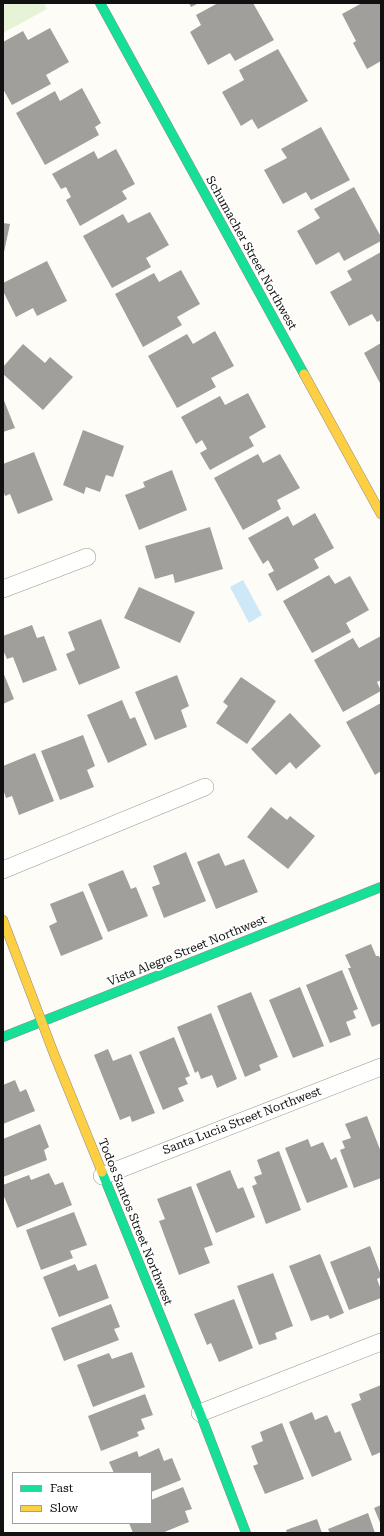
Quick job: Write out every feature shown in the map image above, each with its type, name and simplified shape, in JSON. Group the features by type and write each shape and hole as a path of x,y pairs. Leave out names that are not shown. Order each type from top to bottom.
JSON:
{"street":[{"name":"Schumacher Street Northwest","path":"100,3 381,514"},
{"path":"3,589 87,557"},
{"path":"3,870 205,787"},
{"name":"Vista Alegre Street Northwest","path":"3,1037 381,887"},
{"name":"Todos Santos Street Northwest","path":"3,920 102,1176 200,1413 246,1533"},
{"name":"Santa Lucia Street Northwest","path":"102,1176 381,1067"},
{"path":"200,1413 381,1342"}],"green space":[{"path":"3,3 44,3 47,9 3,33"}],"water":[{"path":"243,580 262,615 249,623 230,587"}],"building":[{"path":"189,3 199,3 191,7"},
{"path":"218,3 253,3 274,40 235,61 230,53 208,65 190,32 201,25 196,15"},
{"path":"362,3 381,3 381,61 367,69 353,43 356,41 342,14"},
{"path":"50,28 69,62 46,75 51,84 12,105 3,89 3,42 23,31 28,40"},
{"path":"278,49 308,101 258,129 252,119 241,126 222,92 244,80 239,70"},
{"path":"82,88 101,123 95,127 99,135 45,165 16,113 55,91 60,101"},
{"path":"321,127 350,180 311,200 306,192 283,204 264,170 287,158 281,149"},
{"path":"116,149 135,184 122,191 127,199 80,226 66,200 71,197 66,187 61,189 52,174 94,151 98,159"},
{"path":"354,187 381,237 381,241 344,261 339,252 316,265 297,231 320,218 314,209"},
{"path":"150,212 169,245 146,258 151,267 112,288 83,236 123,214 128,223"},
{"path":"3,223 10,224 4,252 3,252"},
{"path":"381,252 381,320 377,322 372,314 349,326 330,292 352,280 347,271"},
{"path":"47,261 67,301 37,316 33,308 16,317 3,291 3,283"},
{"path":"181,270 200,304 177,317 182,325 143,347 115,294 154,273 159,282"},
{"path":"215,331 234,366 211,378 216,387 177,408 148,356 187,334 193,344"},
{"path":"381,343 381,385 364,353"},
{"path":"23,344 45,363 50,357 73,377 43,410 3,374 3,367"},
{"path":"248,393 266,427 249,437 254,446 210,470 200,453 207,449 202,440 196,444 181,417 220,396 225,405"},
{"path":"3,398 15,428 3,432"},
{"path":"83,430 124,446 113,477 106,475 100,492 86,487 84,494 63,485"},
{"path":"34,452 53,500 18,514 10,494 5,496 3,490 3,464"},
{"path":"258,454 263,463 280,454 300,488 277,500 281,509 243,530 214,478"},
{"path":"172,470 187,510 139,530 125,495 145,487 143,482"},
{"path":"315,513 334,548 314,559 319,568 277,591 268,574 274,571 268,560 263,564 248,538 288,516 293,526"},
{"path":"210,527 223,569 175,583 173,574 155,579 145,546"},
{"path":"329,575 335,584 350,576 369,610 346,623 351,632 312,653 283,601"},
{"path":"139,587 195,612 180,643 124,618"},
{"path":"101,619 120,668 79,685 66,654 75,650 68,632"},
{"path":"32,625 37,638 44,636 57,670 23,683 13,657 7,659 3,650 3,636"},
{"path":"381,636 381,680 377,682 381,691 343,712 314,660 353,638 359,648"},
{"path":"3,672 14,699 3,704"},
{"path":"177,675 189,706 181,710 187,727 155,740 135,692"},
{"path":"241,677 276,701 247,744 216,723 228,706 223,702"},
{"path":"122,700 130,719 135,717 147,745 108,763 87,715"},
{"path":"381,703 381,771 375,775 346,722"},
{"path":"290,713 321,746 296,769 290,762 276,775 251,749"},
{"path":"83,735 95,766 87,770 94,787 60,800 41,751"},
{"path":"35,753 54,801 19,815 12,796 6,798 3,789 3,766"},
{"path":"271,807 287,820 290,816 315,836 288,869 247,837"},
{"path":"186,852 206,901 164,918 152,887 160,884 153,866"},
{"path":"219,853 225,866 244,859 258,892 216,909 197,862"},
{"path":"123,870 131,889 136,887 148,916 108,932 88,884"},
{"path":"83,891 103,939 61,956 49,926 57,922 50,904"},
{"path":"371,944 376,956 379,956 381,960 381,1023 372,1027 348,968 351,968 345,955"},
{"path":"342,970 358,1009 353,1011 356,1018 346,1022 351,1035 330,1043 306,985"},
{"path":"300,987 324,1046 293,1058 269,1000"},
{"path":"251,992 278,1057 259,1065 261,1070 245,1077 217,1006"},
{"path":"211,1013 237,1079 217,1088 212,1075 201,1079 198,1071 195,1073 177,1027"},
{"path":"174,1037 190,1076 185,1078 188,1084 178,1088 184,1101 163,1110 139,1052"},
{"path":"108,1049 113,1061 131,1054 155,1113 132,1122 130,1116 120,1120 94,1055"},
{"path":"15,1080 20,1092 26,1089 35,1111 3,1124 3,1085"},
{"path":"367,1116 381,1152 381,1178 354,1188 340,1150 345,1148 342,1141 351,1138 345,1124"},
{"path":"40,1124 49,1147 44,1150 47,1160 3,1177 3,1139"},
{"path":"308,1139 311,1147 323,1142 331,1160 336,1157 348,1187 307,1203 285,1148"},
{"path":"279,1151 301,1210 266,1224 252,1186 257,1184 254,1177 262,1174 257,1160"},
{"path":"230,1170 238,1189 243,1187 255,1217 216,1233 196,1184"},
{"path":"49,1173 55,1185 63,1182 72,1205 17,1228 3,1194 3,1185 29,1175 31,1180"},
{"path":"191,1186 213,1245 204,1248 210,1263 179,1275 159,1221 165,1219 157,1199"},
{"path":"74,1212 87,1245 70,1251 73,1258 41,1270 26,1230"},
{"path":"370,1246 381,1275 381,1277 377,1279 381,1290 381,1298 349,1310 330,1262"},
{"path":"320,1254 344,1313 330,1319 328,1315 311,1321 289,1266"},
{"path":"75,1264 78,1271 96,1264 109,1298 59,1317 43,1277"},
{"path":"273,1273 293,1326 275,1333 277,1339 259,1345 237,1286"},
{"path":"234,1299 253,1348 219,1362 211,1343 207,1345 194,1314"},
{"path":"111,1304 120,1327 114,1329 119,1340 64,1361 51,1328"},
{"path":"132,1352 145,1387 93,1407 77,1365 109,1353 112,1359"},
{"path":"381,1385 381,1452 372,1456 351,1404 361,1400 359,1394"},
{"path":"145,1394 153,1415 141,1419 145,1429 137,1432 139,1436 101,1451 88,1416"},
{"path":"312,1412 315,1420 327,1415 335,1433 340,1431 352,1460 312,1477 289,1422"},
{"path":"282,1423 304,1479 265,1494 253,1466 258,1464 251,1446 263,1441 260,1432"},
{"path":"159,1448 164,1461 172,1458 181,1480 152,1492 152,1472 114,1472 109,1462 137,1451 139,1457"},
{"path":"183,1487 192,1509 185,1511 189,1522 162,1533 133,1533 129,1524 152,1524 152,1500"},
{"path":"381,1505 381,1525 374,1508"},
{"path":"368,1513 375,1533 330,1533 328,1529"},
{"path":"317,1519 322,1533 287,1533 286,1530"}],"traffic: fast":[{"path":"100,3 304,374"},
{"path":"3,1037 381,887"},
{"path":"102,1172 200,1413 246,1533"}],"traffic: slow":[{"path":"304,374 381,514"},
{"path":"3,920 54,1054 102,1172"}]}
